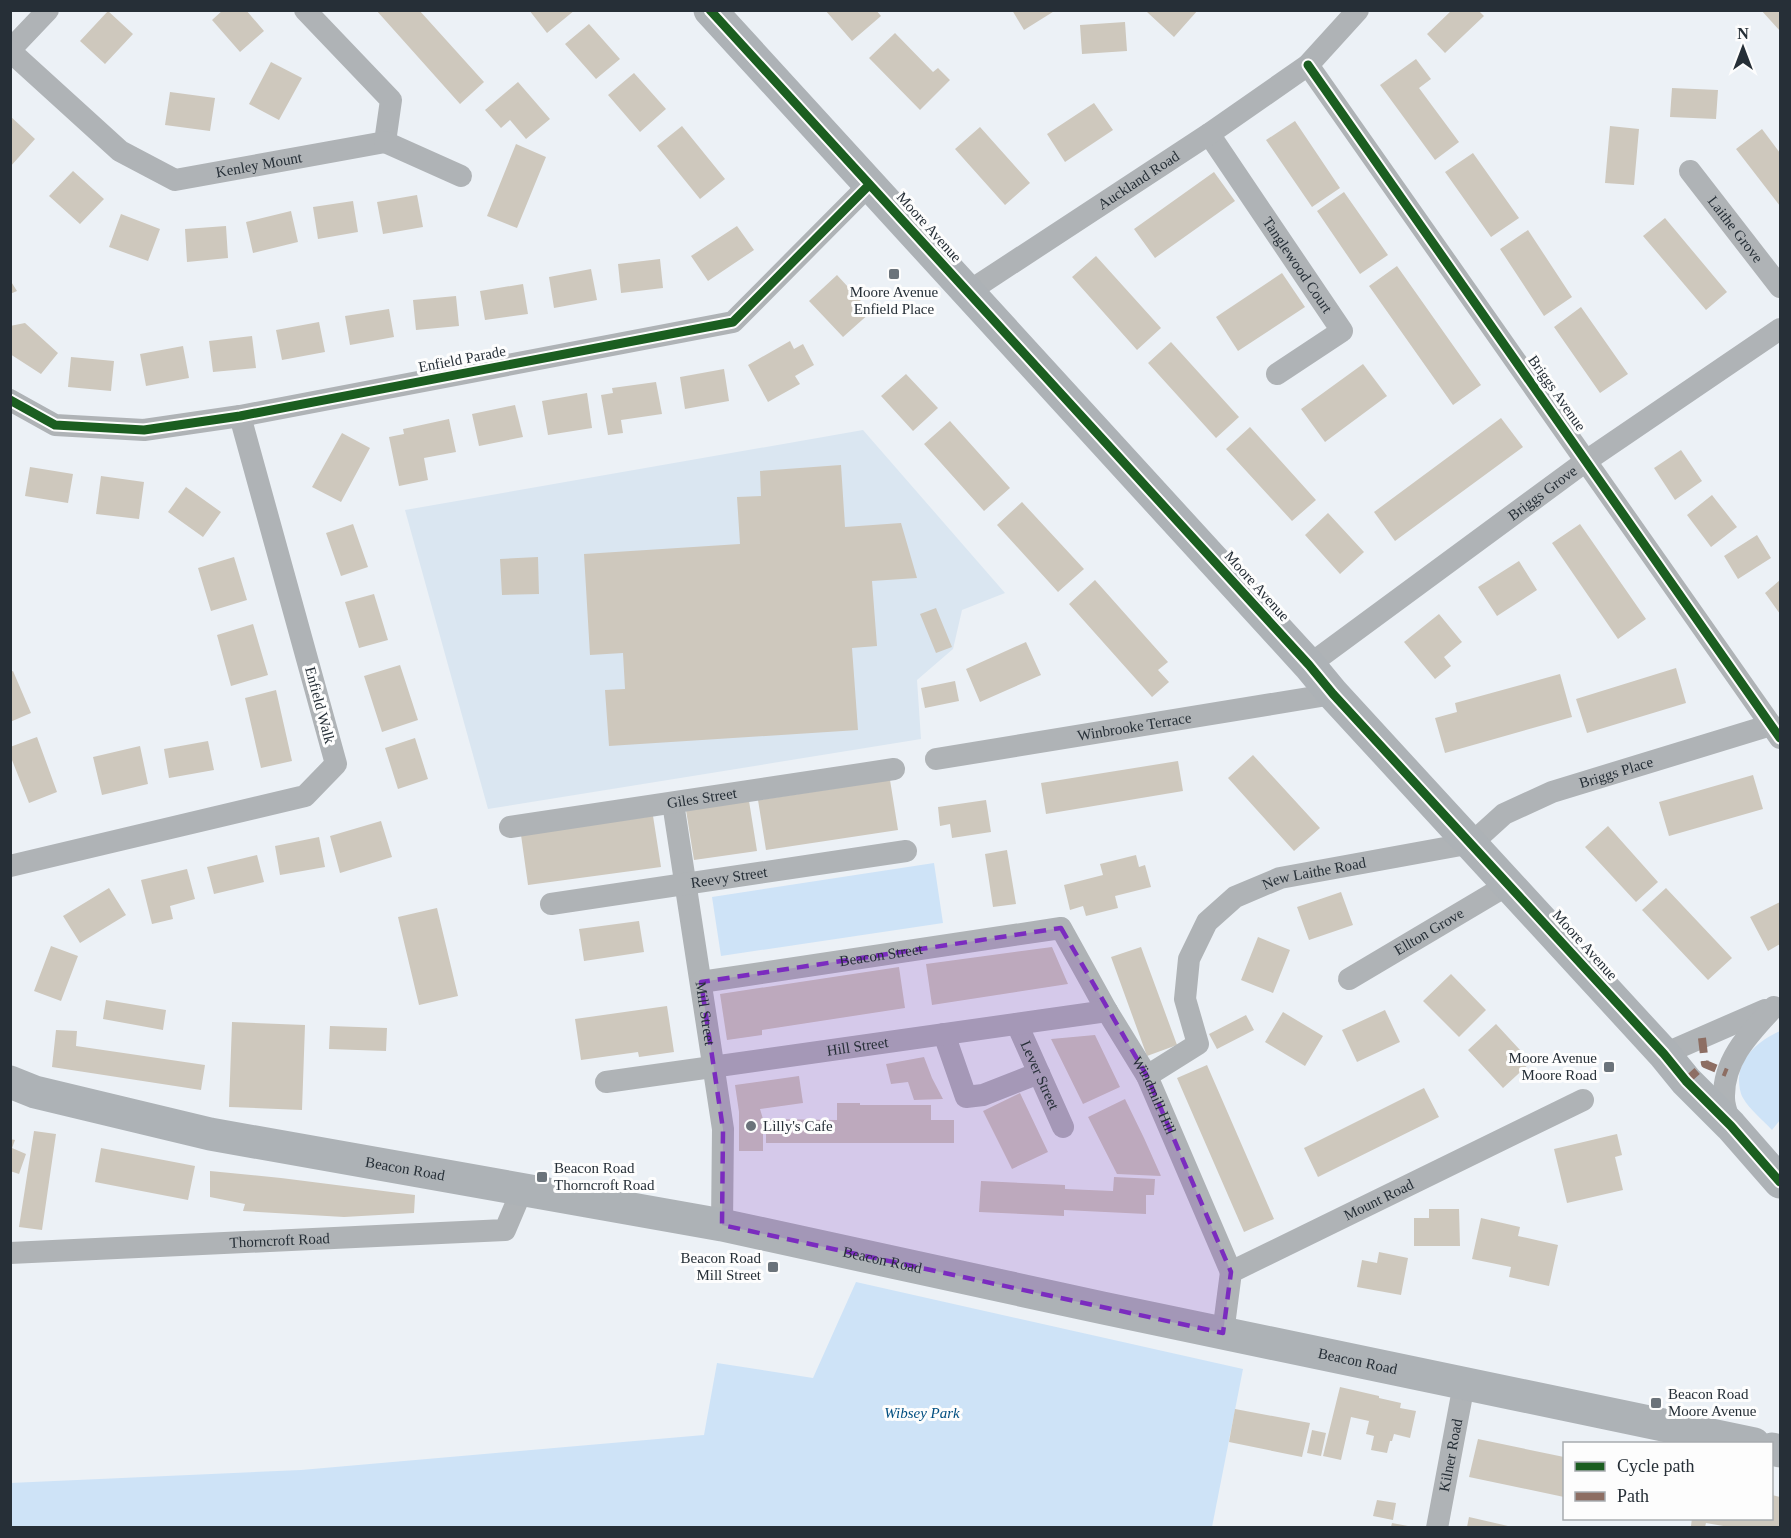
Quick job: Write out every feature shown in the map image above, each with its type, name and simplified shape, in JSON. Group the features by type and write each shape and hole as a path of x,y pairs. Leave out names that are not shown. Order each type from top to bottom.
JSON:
{"main road":[{"name":"Moore Avenue","path":"710,10 1780,1182"},
{"name":"Beacon Road","path":"10,1083 35,1092 210,1134 722,1225 1464,1384 1749,1442"}],"street":[{"path":"10,50 48,10"},
{"path":"305,10 391,100 385,142 461,176"},
{"name":"Auckland Road","path":"968,292 1209,134 1308,65 1358,10"},
{"name":"Kenley Mount","path":"10,50 120,151 175,180 385,142"},
{"name":"Briggs Avenue","path":"1308,65 1776,732"},
{"name":"Tanglewood Court","path":"1209,134 1342,331 1276,374"},
{"name":"Laithe Grove","path":"1690,171 1780,286"},
{"name":"Enfield Parade","path":"10,400 55,425 144,430 240,416 734,322 869,185"},
{"name":"Briggs Grove","path":"1309,665 1586,461 1780,328"},
{"name":"Enfield Walk","path":"10,866 305,796 336,764 240,416"},
{"name":"Winbrooke Terrace","path":"936,759 1333,694"},
{"name":"Briggs Place","path":"1472,843 1504,814 1552,792 1776,732"},
{"name":"Giles Street","path":"510,827 894,769"},
{"name":"Mill Street","path":"673,803 723,1129 722,1225"},
{"name":"New Laithe Road","path":"1147,1076 1198,1044 1185,999 1190,959 1207,922 1235,897 1280,879 1472,843"},
{"name":"Reevy Street","path":"551,904 906,850"},
{"name":"Ellton Grove","path":"1349,980 1509,884"},
{"name":"Beacon Street","path":"701,982 1061,928"},
{"name":"Windmill Hill","path":"1061,928 1107,1011 1147,1076 1231,1272"},
{"path":"1664,1054 1777,1005"},
{"path":"1731,1126 1724,1100 1725,1080 1729,1066 1736,1051 1748,1035 1777,1005"},
{"name":"Hill Street","path":"606,1082 1107,1011"},
{"name":"Lever Street","path":"1017,1024 1063,1127"},
{"path":"945,1034 966,1097 983,1095 1039,1073"},
{"name":"Mount Road","path":"1231,1272 1583,1100"},
{"name":"Thorncroft Road","path":"10,1253 505,1230 522,1190"},
{"path":"1223,1333 1231,1272"},
{"name":"Kilner Road","path":"1437,1527 1464,1384"}],"highlighted area":[{"path":"1061,928 1147,1076 1231,1272 1223,1333 722,1225 723,1129 701,982"}],"shaded area":[{"path":"863,430 1005,593 962,610 953,649 917,680 921,739 488,809 405,510"}],"green space":[{"path":"934,863 943,923 721,956 712,897"},
{"path":"1780,1031 1780,1120 1772,1130 1743,1098 1739,1079 1743,1063 1752,1050 1765,1039"},
{"name":"Wibsey Park","path":"856,1282 1243,1369 1212,1527 11,1528 10,1483 301,1470 704,1435 717,1363 813,1378"}],"building":[{"path":"223,10 246,10 264,31 240,52 212,20"},
{"path":"376,10 419,10 484,82 460,104"},
{"path":"529,10 575,10 547,33"},
{"path":"825,10 876,10 881,16 852,41"},
{"path":"1012,10 1056,10 1024,30"},
{"path":"1149,10 1198,10 1174,37 1147,12"},
{"path":"1452,10 1478,10 1484,16 1445,53 1427,34"},
{"path":"1761,10 1780,10 1780,31"},
{"path":"108,11 133,34 105,64 80,41"},
{"path":"1125,22 1127,51 1082,54 1080,25"},
{"path":"589,24 620,59 596,79 565,44"},
{"path":"895,33 933,72 938,68 950,80 920,110 869,58"},
{"path":"1416,59 1431,79 1419,88 1459,142 1435,160 1380,85"},
{"path":"271,62 302,78 279,120 249,104"},
{"path":"634,73 666,109 640,132 608,95"},
{"path":"518,82 550,119 526,139 510,120 501,128 485,110"},
{"path":"1672,88 1718,90 1716,119 1670,117"},
{"path":"170,92 215,98 210,131 165,125"},
{"path":"1094,103 1113,130 1065,162 1047,134"},
{"path":"10,116 35,139 10,167"},
{"path":"1295,121 1340,188 1312,207 1266,140"},
{"path":"682,126 725,179 700,199 657,146"},
{"path":"1610,126 1639,129 1634,185 1605,183"},
{"path":"980,127 1030,183 1005,205 955,149"},
{"path":"1762,129 1780,153 1780,206 1736,149"},
{"path":"516,144 546,157 517,228 487,216"},
{"path":"1473,153 1519,218 1491,237 1445,172"},
{"path":"73,171 104,199 80,224 49,196"},
{"path":"1214,172 1235,201 1155,258 1134,229"},
{"path":"1344,192 1388,255 1360,274 1317,211"},
{"path":"417,195 423,227 383,234 377,202"},
{"path":"353,201 358,232 318,239 313,207"},
{"path":"291,211 298,242 253,253 246,222"},
{"path":"121,214 160,229 148,261 109,247"},
{"path":"1665,218 1727,292 1706,310 1643,236"},
{"path":"226,226 228,258 187,262 185,229"},
{"path":"737,226 754,250 708,281 691,256"},
{"path":"1528,230 1572,297 1544,316 1500,249"},
{"path":"1096,256 1161,328 1137,350 1072,277"},
{"path":"660,259 663,288 621,293 618,264"},
{"path":"1397,266 1481,385 1453,405 1369,286"},
{"path":"591,269 597,300 554,308 549,277"},
{"path":"1282,273 1305,307 1238,351 1216,317"},
{"path":"837,275 871,312 843,337 809,301"},
{"path":"10,280 17,291 10,294"},
{"path":"523,284 528,314 485,320 480,291"},
{"path":"456,296 459,326 416,330 413,300"},
{"path":"1581,307 1628,374 1600,393 1554,327"},
{"path":"389,309 394,337 350,345 345,316"},
{"path":"319,322 325,352 282,360 276,330"},
{"path":"25,323 58,353 41,374 10,354 10,326"},
{"path":"252,336 256,368 213,372 209,341"},
{"path":"790,341 794,349 803,344 814,365 795,376 800,384 768,402 748,365"},
{"path":"1171,342 1239,417 1216,438 1148,363"},
{"path":"183,346 189,378 146,386 140,354"},
{"path":"71,357 114,361 111,391 68,387"},
{"path":"1363,364 1387,396 1325,442 1301,409"},
{"path":"724,369 729,401 685,409 680,377"},
{"path":"906,374 938,408 913,431 881,396"},
{"path":"656,382 662,414 621,420 623,433 608,435 601,395 613,393 612,388"},
{"path":"587,393 592,428 548,435 542,401"},
{"path":"515,405 523,437 479,446 472,414"},
{"path":"1501,418 1523,447 1395,541 1374,512"},
{"path":"449,419 456,452 424,458 428,480 399,486 389,437 404,434 403,429"},
{"path":"950,421 1010,488 984,511 924,444"},
{"path":"1250,427 1316,500 1292,521 1226,449"},
{"path":"342,433 370,448 341,502 312,487"},
{"path":"1681,450 1702,481 1675,500 1654,468"},
{"path":"841,465 845,527 901,523 917,578 872,581 877,646 852,648 858,730 609,746 605,690 625,689 623,653 590,655 584,554 740,544 737,497 761,496 760,471"},
{"path":"30,467 73,474 68,503 25,496"},
{"path":"101,476 144,482 139,519 96,514"},
{"path":"186,487 221,512 203,537 168,512"},
{"path":"1712,495 1737,527 1711,547 1687,515"},
{"path":"1022,502 1084,569 1058,592 997,525"},
{"path":"1328,513 1364,552 1340,574 1305,535"},
{"path":"353,524 368,567 341,576 326,533"},
{"path":"1580,524 1646,619 1618,639 1552,543"},
{"path":"1757,535 1771,558 1738,579 1724,556"},
{"path":"234,557 247,600 211,611 198,568"},
{"path":"538,557 539,594 502,595 500,559"},
{"path":"1519,561 1537,590 1497,616 1478,587"},
{"path":"1095,580 1168,662 1158,670 1169,682 1152,697 1069,604"},
{"path":"1780,580 1780,614 1765,593"},
{"path":"374,594 388,640 359,648 345,602"},
{"path":"936,608 952,647 936,653 920,614"},
{"path":"1439,614 1462,642 1444,657 1451,666 1435,679 1404,642"},
{"path":"253,624 268,675 231,686 217,635"},
{"path":"1026,642 1041,675 980,702 966,669"},
{"path":"400,665 418,720 382,732 364,676"},
{"path":"1676,668 1686,703 1587,733 1576,699"},
{"path":"13,671 31,713 10,722 10,672"},
{"path":"1560,674 1572,717 1445,753 1435,718 1457,712 1455,703"},
{"path":"955,681 959,701 925,708 921,688"},
{"path":"276,690 292,761 261,768 245,698"},
{"path":"37,737 57,792 29,803 10,755 10,747"},
{"path":"415,738 428,779 398,789 385,748"},
{"path":"208,741 214,770 169,778 164,749"},
{"path":"140,746 148,784 102,795 93,757"},
{"path":"1253,755 1320,828 1294,851 1228,778"},
{"path":"1178,761 1183,791 1046,814 1041,783"},
{"path":"1753,775 1763,809 1669,836 1659,802"},
{"path":"890,780 898,830 766,850 758,800"},
{"path":"986,800 991,832 952,838 950,824 940,826 938,807"},
{"path":"749,801 757,851 694,860 686,810"},
{"path":"653,816 661,867 528,885 521,835"},
{"path":"381,821 392,857 340,873 330,836"},
{"path":"1608,826 1658,882 1636,902 1585,847"},
{"path":"319,837 325,867 280,875 275,846"},
{"path":"1007,850 1016,904 993,907 985,854"},
{"path":"257,855 264,882 214,894 207,867"},
{"path":"1136,855 1139,867 1145,865 1151,887 1115,896 1118,908 1086,916 1083,906 1070,910 1064,885 1103,875 1100,864"},
{"path":"187,869 195,899 170,906 173,919 152,924 141,880"},
{"path":"109,888 126,915 80,943 63,916"},
{"path":"1666,888 1732,958 1708,980 1642,910"},
{"path":"1341,892 1353,925 1309,940 1297,907"},
{"path":"1780,902 1780,944 1768,951 1750,917"},
{"path":"437,908 458,996 419,1005 398,917"},
{"path":"639,921 644,952 584,961 579,929"},
{"path":"1258,937 1290,950 1273,993 1241,980"},
{"path":"51,946 78,956 61,1001 34,991"},
{"path":"1052,947 1068,984 932,1005 926,964"},
{"path":"1141,947 1177,1045 1147,1056 1111,957"},
{"path":"899,967 905,1008 762,1030 762,1035 727,1040 720,994"},
{"path":"1451,974 1486,1010 1459,1037 1423,1001"},
{"path":"106,1000 166,1010 163,1030 103,1019"},
{"path":"667,1006 674,1052 639,1057 638,1052 581,1060 575,1019"},
{"path":"1385,1010 1400,1042 1357,1062 1342,1030"},
{"path":"1283,1012 1323,1036 1305,1066 1265,1042"},
{"path":"1246,1015 1254,1030 1217,1049 1209,1034"},
{"path":"232,1022 305,1025 302,1110 229,1107"},
{"path":"1496,1024 1531,1062 1503,1088 1468,1050"},
{"path":"330,1026 387,1028 386,1051 329,1049"},
{"path":"56,1030 77,1031 76,1046 205,1065 201,1090 52,1067"},
{"path":"1095,1035 1120,1087 1083,1104 1051,1039"},
{"path":"924,1057 943,1099 914,1100 908,1082 891,1084 886,1064"},
{"path":"1207,1065 1274,1219 1244,1232 1177,1078"},
{"path":"799,1076 803,1103 760,1109 763,1119 763,1151 739,1151 739,1112 735,1085"},
{"path":"1424,1088 1439,1117 1318,1177 1304,1148"},
{"path":"1020,1093 1048,1152 1012,1169 983,1111"},
{"path":"1125,1099 1161,1176 1117,1174 1088,1117"},
{"path":"837,1103 931,1105 931,1120 954,1120 954,1143 766,1143 766,1119 837,1120"},
{"path":"34,1131 56,1134 42,1230 19,1227"},
{"path":"1617,1134 1622,1155 1615,1157 1623,1190 1567,1203 1554,1149"},
{"path":"10,1139 15,1140 12,1148 26,1154 19,1174 10,1171"},
{"path":"101,1148 195,1166 188,1200 95,1182"},
{"path":"210,1171 415,1195 414,1213 344,1217 243,1211 245,1204 210,1197"},
{"path":"1114,1177 1155,1179 1154,1195 1146,1195 1146,1214 1064,1210 1064,1216 979,1212 981,1181 1065,1185 1065,1189 1113,1191"},
{"path":"1429,1209 1459,1209 1460,1246 1414,1246 1414,1218 1429,1218"},
{"path":"1481,1218 1520,1227 1518,1236 1558,1245 1549,1286 1509,1277 1511,1267 1472,1259"},
{"path":"1379,1252 1408,1258 1401,1295 1357,1287 1362,1260 1377,1263"},
{"path":"1340,1387 1379,1396 1379,1398 1401,1403 1400,1408 1416,1411 1410,1438 1394,1434 1387,1453 1371,1450 1374,1436 1366,1434 1369,1421 1351,1417 1341,1460 1323,1456"},
{"path":"1235,1409 1310,1423 1302,1457 1229,1442"},
{"path":"1312,1430 1326,1433 1321,1456 1307,1453"},
{"path":"1478,1439 1563,1457 1563,1497 1469,1477"},
{"path":"1773,1495 1780,1497 1779,1527 1729,1527 1706,1523 1705,1527 1691,1526 1692,1520 1773,1520"},
{"path":"1377,1500 1396,1503 1393,1520 1373,1516"},
{"path":"1469,1517 1508,1526 1467,1527"},
{"path":"1392,1523 1408,1526 1408,1527 1391,1527"}],"marked path":[{"path":"1702,1038 1705,1064 1727,1073"},
{"path":"1686,1081 1705,1064"}],"cycle path":[{"path":"710,10 1780,1182"},
{"path":"1308,65 1780,738"},
{"path":"10,400 55,425 144,430 240,416 733,322 869,185"}],"place":[{"name":"Moore Avenue Enfield Place","path":"894,274"},
{"name":"Moore Avenue Moore Road","path":"1609,1067"},
{"name":"Lilly's Cafe","path":"751,1126"},
{"name":"Beacon Road Thorncroft Road","path":"542,1177"},
{"name":"Beacon Road Mill Street","path":"773,1267"},
{"name":"Beacon Road Moore Avenue","path":"1656,1403"}]}
